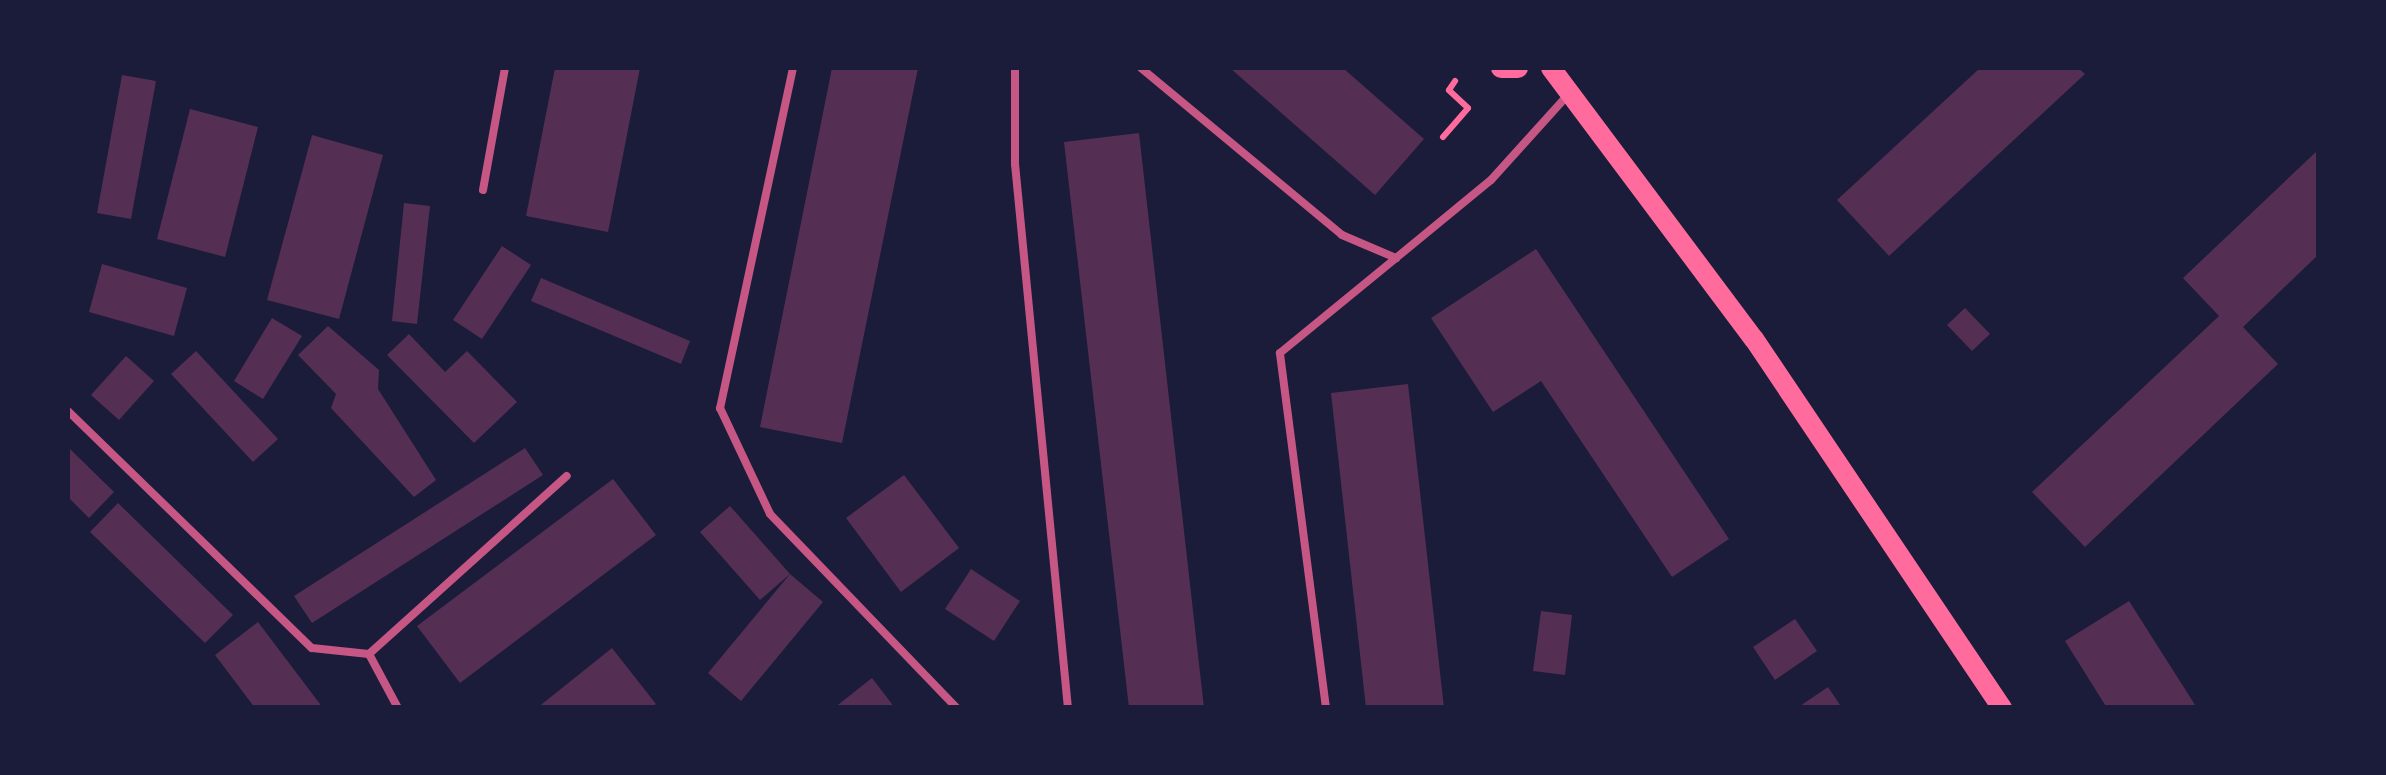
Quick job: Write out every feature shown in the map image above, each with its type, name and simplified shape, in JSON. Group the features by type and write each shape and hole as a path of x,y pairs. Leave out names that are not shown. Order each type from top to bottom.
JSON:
{"main road":[{"path":"1501,68 1518,68"},
{"path":"1550,68 1567,96 1754,340 2002,708"}],"lane":[{"path":"483,190 505,68"},
{"path":"793,68 720,408 770,514 957,708"},
{"path":"1015,68 1015,164 1068,708"},
{"path":"1141,68 1342,235 1396,258"},
{"path":"1326,708 1280,354 1492,180 1567,96"},
{"path":"68,412 312,648 369,654 567,476"},
{"path":"369,654 398,708"}],"path":[{"path":"1443,137 1468,108 1448,90 1455,81"}],"building":[{"path":"555,68 640,68 608,232 526,216"},
{"path":"832,68 918,68 842,443 760,427"},
{"path":"1230,68 1343,68 1424,139 1375,195"},
{"path":"1980,68 2078,68 2085,74 1889,256 1837,200"},
{"path":"122,75 156,81 131,219 97,213"},
{"path":"190,109 258,127 225,257 157,239"},
{"path":"1139,133 1204,708 1129,708 1064,142"},
{"path":"312,135 383,155 339,319 267,300"},
{"path":"2318,150 2318,255 2243,327 2278,364 2085,547 2032,492 2219,316 2183,278"},
{"path":"404,203 430,206 417,324 392,321"},
{"path":"502,246 531,265 482,339 453,320"},
{"path":"1536,249 1729,539 1672,577 1541,381 1493,412 1431,318"},
{"path":"102,264 187,288 174,336 89,312"},
{"path":"541,278 690,341 681,364 531,301"},
{"path":"1965,308 1990,334 1972,351 1947,325"},
{"path":"272,318 302,336 263,399 234,381"},
{"path":"328,326 379,370 378,389 436,480 414,497 331,408 336,394 298,355"},
{"path":"409,334 445,372 467,351 517,402 474,443 387,355"},
{"path":"196,351 278,439 253,462 171,374"},
{"path":"126,356 154,381 119,420 91,395"},
{"path":"1408,384 1444,708 1366,708 1331,393"},
{"path":"68,447 114,492 89,518 68,497"},
{"path":"525,448 543,475 312,623 294,596"},
{"path":"904,475 959,548 901,592 846,518"},
{"path":"613,479 656,535 460,683 417,626"},
{"path":"118,503 233,615 205,643 90,532"},
{"path":"730,506 790,574 760,600 700,532"},
{"path":"971,569 1020,601 994,641 945,609"},
{"path":"790,574 823,602 741,701 708,673"},
{"path":"2129,601 2197,708 2107,708 2065,641"},
{"path":"1541,611 1572,615 1565,675 1533,671"},
{"path":"1795,619 1817,651 1775,680 1753,647"},
{"path":"258,622 323,708 255,708 215,655"},
{"path":"612,648 656,704 651,708 537,708"},
{"path":"872,678 895,708 834,708"},
{"path":"1828,687 1842,708 1797,708"}]}
